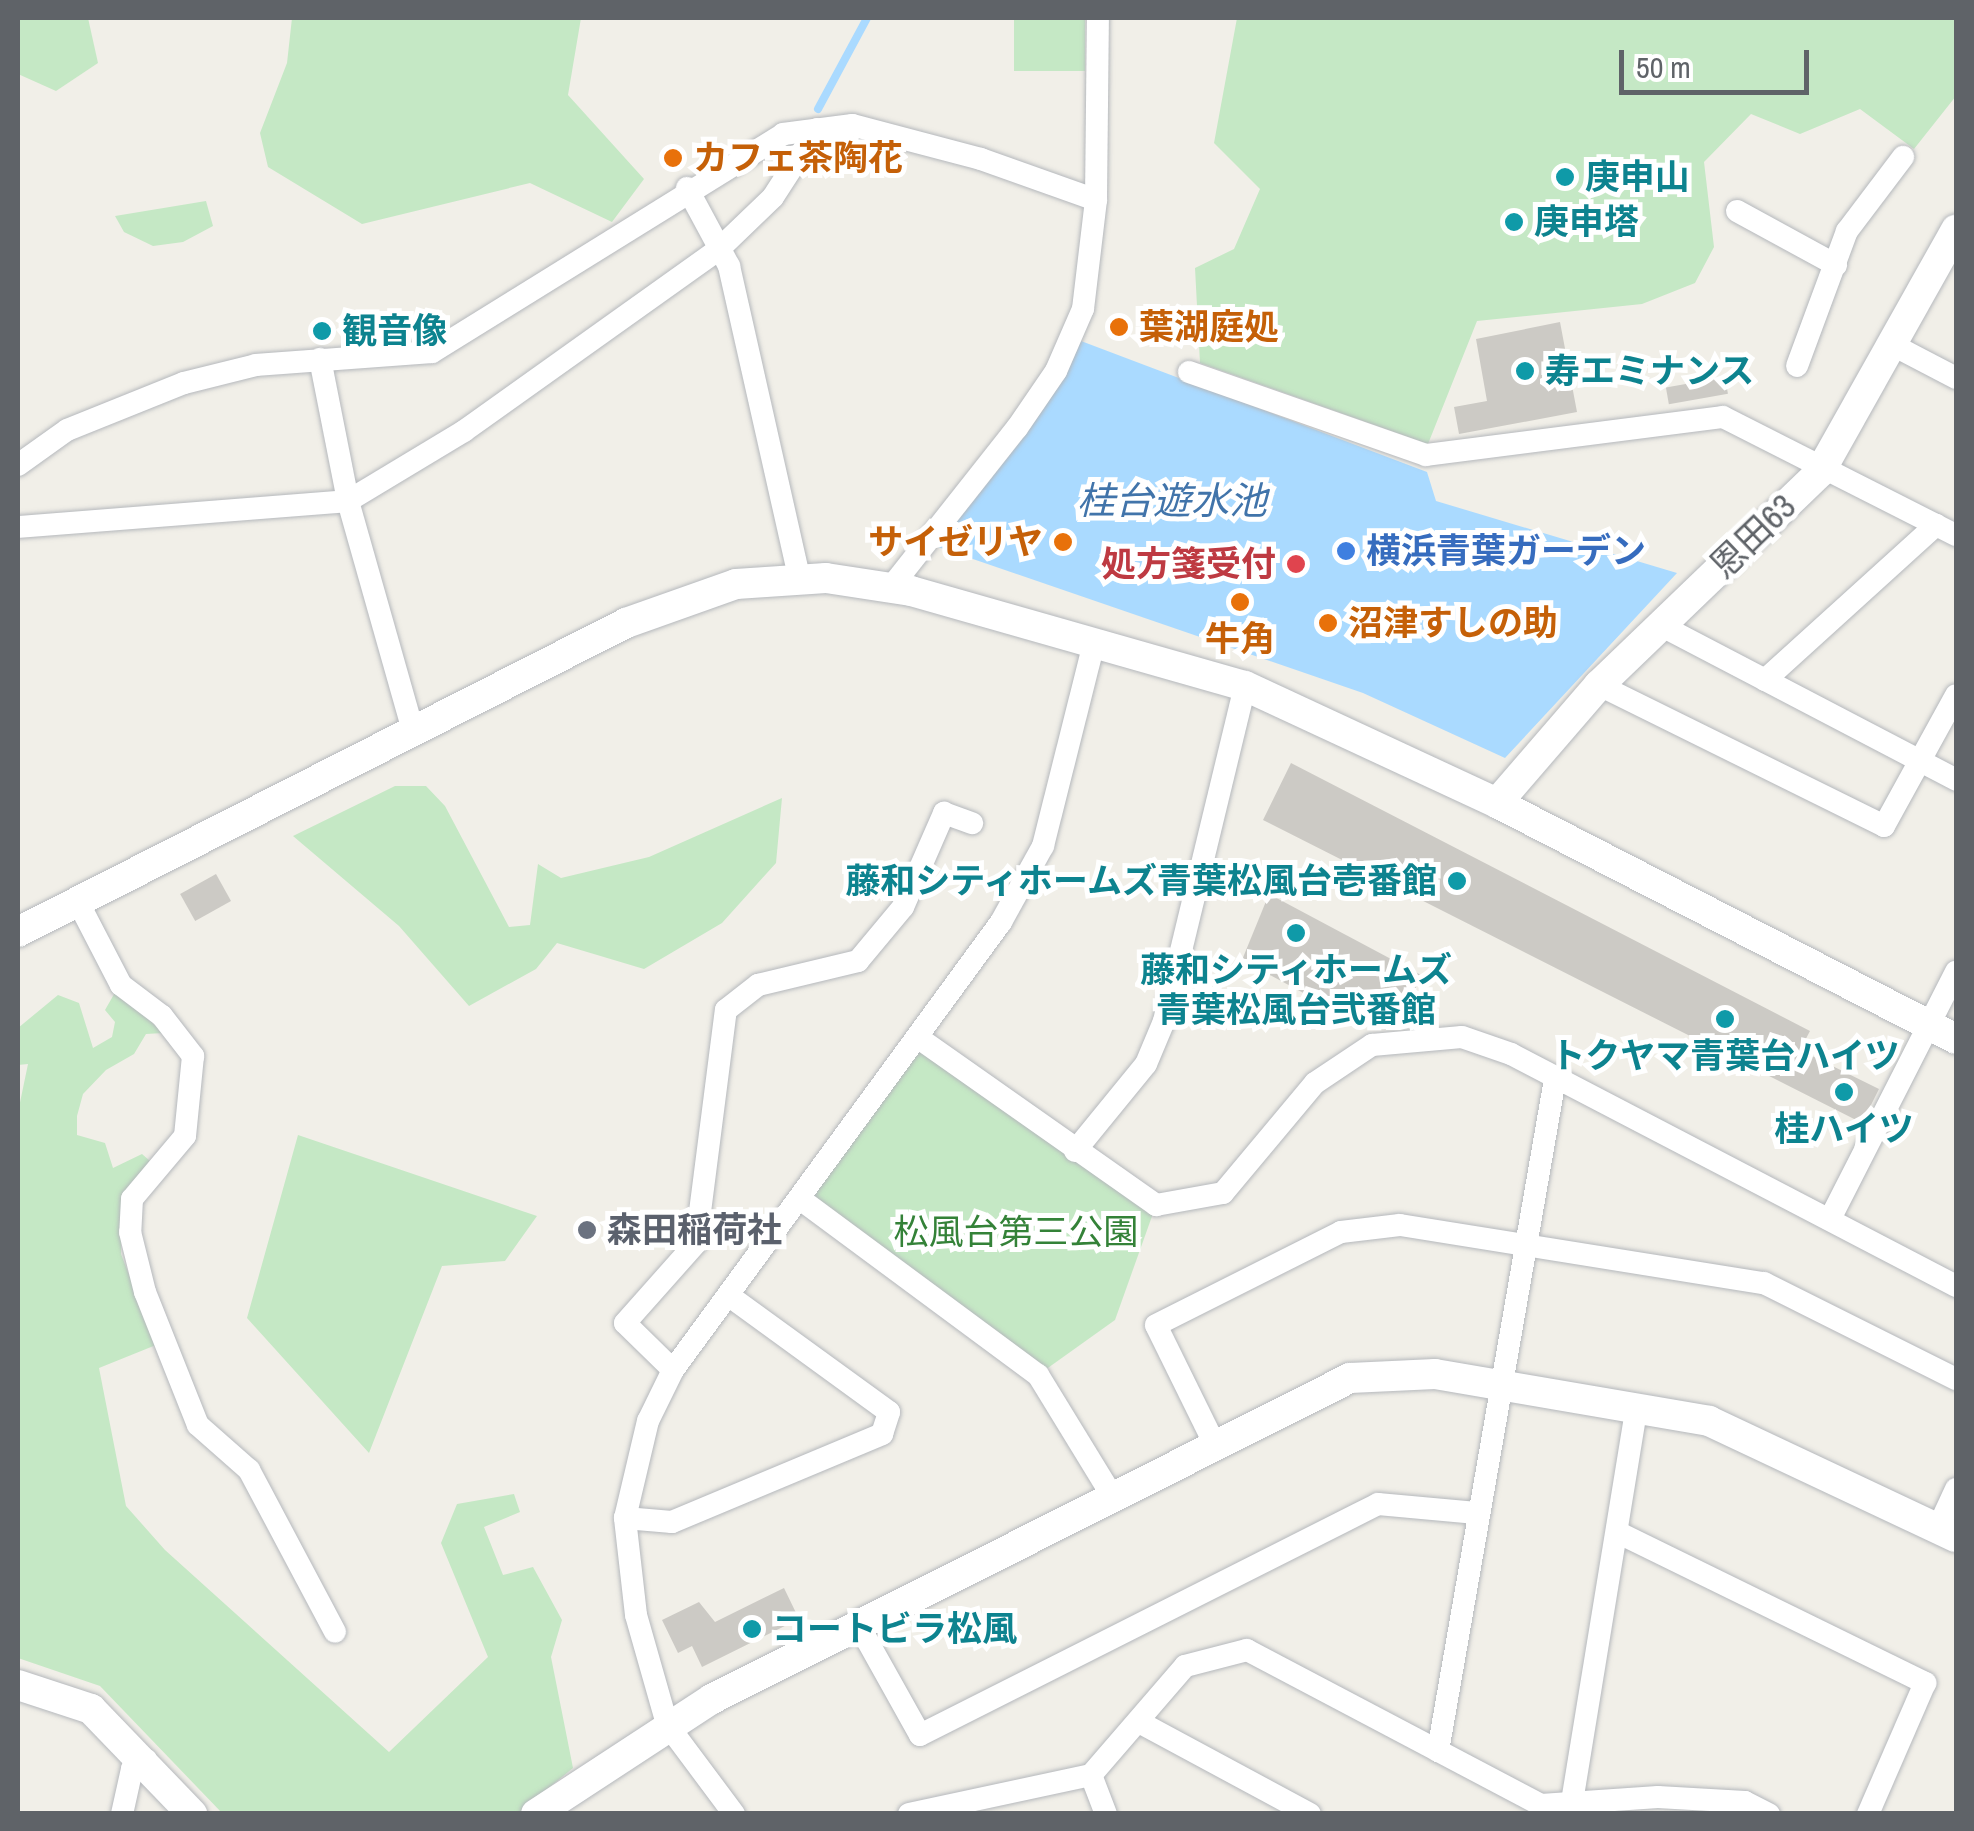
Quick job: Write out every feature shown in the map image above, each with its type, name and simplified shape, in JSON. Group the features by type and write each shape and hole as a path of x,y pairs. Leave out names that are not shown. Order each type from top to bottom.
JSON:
{"street":[{"path":"892,586 1056,371 1083,309 1096,200 1098,18"},
{"path":"18,465 66,430 184,383 320,359 432,352 760,143 852,125 1096,200"},
{"path":"18,527 348,501 464,431 718,250 772,197 817,129"},
{"path":"1797,366 1847,230 1904,157"},
{"path":"687,188 729,266 799,577"},
{"path":"1737,211 1836,265"},
{"name":"恩田63","path":"1497,803 1598,686 1820,472 1956,230"},
{"path":"1893,345 1956,378"},
{"path":"320,359 348,501 413,730"},
{"path":"1189,372 1426,456 1723,417 1820,472 1946,530 1766,680"},
{"path":"18,932 413,730 682,600 799,577 892,586 1245,686 1497,803 1956,1039"},
{"path":"1662,626 1956,780"},
{"path":"734,1814 667,1724 636,1615 625,1518 648,1420 674,1370 920,1039 1043,846 1094,643"},
{"path":"1076,1151 1146,1064 1164,1021 1245,686"},
{"path":"1598,686 1884,826 1956,695"},
{"path":"674,1370 625,1323 696,1243 726,1010 758,985 858,961 903,908 944,813 972,823"},
{"path":"78,902 121,985 162,1016 194,1056 186,1136 132,1199 130,1232 145,1292 198,1425 249,1470 334,1632"},
{"path":"1832,1216 1956,972"},
{"path":"920,1039 1156,1205 1185,1204 1223,1193 1315,1082 1372,1045 1462,1036 1832,1216 1956,1286"},
{"path":"1438,1751 1554,1079"},
{"path":"800,1200 1038,1375 1111,1494"},
{"path":"1214,1443 1156,1325 1341,1232 1400,1225 1764,1284 1956,1380"},
{"path":"625,1518 672,1522 882,1434 889,1412 731,1297"},
{"path":"536,1814 667,1724 1111,1494 1350,1378 1435,1374 1636,1413 1709,1421 1763,1442 1947,1532 1956,1489"},
{"path":"1571,1811 1621,1534 1636,1413"},
{"path":"858,1624 920,1735 1378,1504 1477,1513"},
{"path":"1621,1534 1925,1683 1868,1814"},
{"path":"908,1814 1091,1775 1185,1666 1247,1650 1541,1805 1571,1811 1658,1797 1769,1814"},
{"path":"18,1685 91,1709 146,1760 192,1814"},
{"path":"1139,1722 1310,1814"},
{"path":"122,1814 132,1769 146,1760"},
{"path":"1091,1775 1106,1814"}],"green space":[{"path":"18,18 88,18 98,63 56,91 18,74"},
{"path":"292,18 581,18 568,95 644,179 612,222 530,183 362,224 268,167 260,133 287,63"},
{"path":"1014,18 1085,18 1085,71 1014,71"},
{"path":"1237,18 1956,18 1956,96 1914,149 1860,109 1800,134 1751,114 1704,162 1714,247 1695,283 1642,304 1477,321 1428,444 1200,363 1195,268 1234,249 1260,189 1214,143"},
{"path":"206,201 213,226 183,242 153,246 124,232 115,216"},
{"path":"395,786 426,786 445,806 509,927 530,925 538,864 561,878 649,857 782,798 776,863 722,923 644,969 557,943 536,969 469,1006 399,926 293,836"},
{"path":"117,989 163,1033 146,1034 134,1054 106,1070 83,1094 77,1116 77,1135 105,1143 113,1168 142,1154 150,1161 121,1199 121,1254 156,1345 99,1368 126,1506 165,1550 389,1752 488,1657 441,1543 457,1504 514,1494 520,1512 484,1527 503,1575 533,1567 562,1620 551,1657 573,1768 518,1813 222,1813 100,1686 18,1658 18,1112 28,1064 18,1065 18,1028 58,995 79,1003 93,1048 112,1037 115,1022 105,1010"},
{"name":"松風台第三公園","path":"920,1047 1156,1205 1115,1320 1038,1375 800,1199"},
{"path":"298,1135 537,1216 505,1261 442,1266 369,1453 247,1318"}],"water":[{"name":"桂台遊水池","path":"1081,341 1427,472 1436,501 1677,573 1505,758 1363,693 938,547"}],"building":[{"name":"寿エミナンス","path":"1560,322 1577,412 1459,434 1454,407 1487,401 1476,339"},
{"path":"1725,377 1728,394 1669,404 1666,387"},
{"name":"藤和シティホームズ青葉松風台壱番館","path":"1291,763 1810,1031 1800,1050 1879,1089 1862,1123 1263,820"},
{"path":"216,874 231,901 195,921 180,894"},
{"name":"藤和シティホームズ 青葉松風台弐番館","path":"1269,894 1421,975 1402,1020 1361,1024 1242,960"},
{"name":"コートビラ松風","path":"784,1588 799,1619 702,1667 692,1646 678,1653 662,1620 699,1602 715,1622"}],"waterway":[{"path":"818,109 867,18"}],"place":[{"name":"カフェ茶陶花","path":"673,158"},
{"name":"庚申山","path":"1565,177"},
{"name":"庚申塔","path":"1514,222"},
{"name":"葉湖庭処","path":"1119,327"},
{"name":"観音像","path":"322,331"},
{"name":"寿エミナンス","path":"1525,371"},
{"name":"サイゼリヤ","path":"1063,542"},
{"name":"横浜青葉ガーデン","path":"1346,551"},
{"name":"処方箋受付","path":"1296,564"},
{"name":"牛角","path":"1240,602"},
{"name":"沼津すしの助","path":"1328,623"},
{"name":"藤和シティホームズ青葉松風台壱番館","path":"1457,881"},
{"name":"藤和シティホームズ 青葉松風台弐番館","path":"1296,933"},
{"name":"トクヤマ青葉台ハイツ","path":"1725,1019"},
{"name":"桂ハイツ","path":"1844,1092"},
{"name":"森田稲荷社","path":"587,1230"},
{"name":"コートビラ松風","path":"752,1629"}]}
